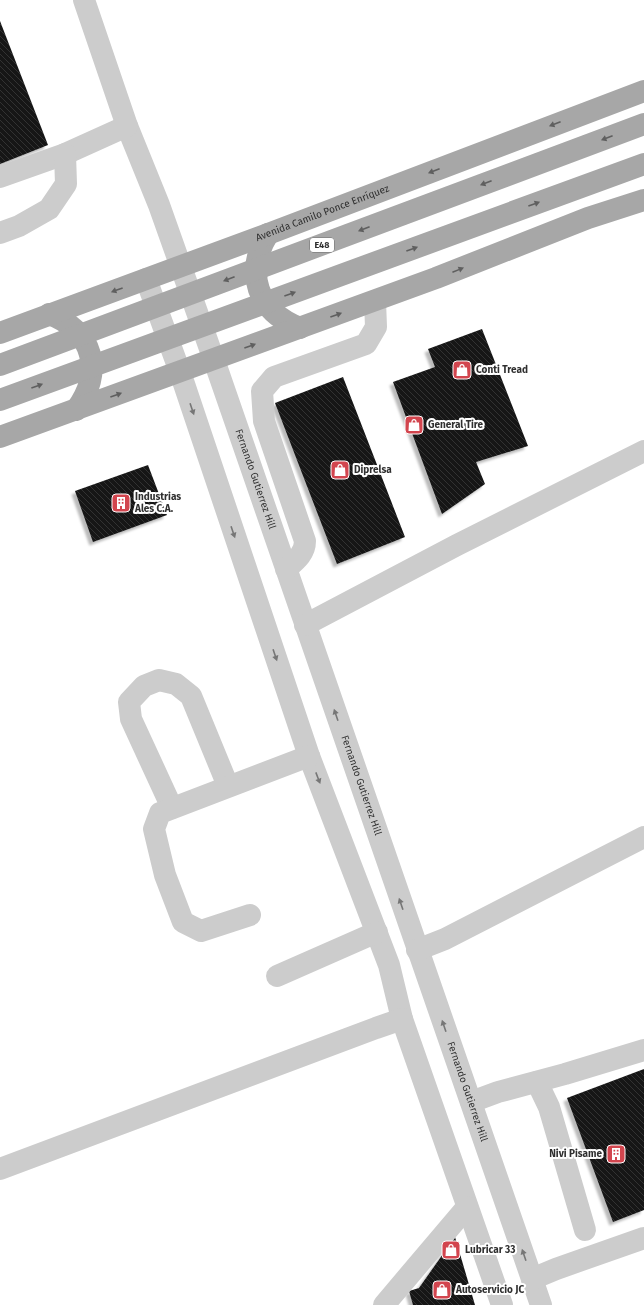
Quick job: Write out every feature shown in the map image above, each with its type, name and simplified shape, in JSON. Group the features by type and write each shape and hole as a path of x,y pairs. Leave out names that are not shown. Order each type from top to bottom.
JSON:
{"main road":[{"name":"Avenida Camilo Ponce Enríquez","path":"0,333 268,234 644,91"},
{"name":"E48","path":"0,365 644,124"},
{"path":"0,400 644,164"},
{"path":"588,218 644,185"},
{"path":"0,437 375,301 588,218 644,200"},
{"path":"268,234 262,244 257,260 256,278 259,290 270,310 279,318 300,328"},
{"path":"49,314 70,325 79,334 90,354 92,366 88,390 76,410"}],"street":[{"name":"Fernando Gutierrez Hill","path":"84,0 127,126 158,205 214,360 541,1305"},
{"path":"0,177 65,154 127,126"},
{"path":"0,232 19,226 49,209 66,184 65,154"},
{"path":"146,279 180,372 309,756 389,965 402,1019 502,1305"},
{"path":"286,569 301,555 305,547 305,541 264,421 262,391 274,377 366,344 376,327 375,301"},
{"path":"305,625 457,545 644,451"},
{"path":"172,808 131,719 129,702 144,686 159,680 176,684 191,696 228,786"},
{"path":"250,915 201,931 183,922 165,875 154,829 160,813 309,756"},
{"path":"417,950 445,939 644,837"},
{"path":"277,976 377,932"},
{"path":"0,1169 402,1019"},
{"path":"471,1102 498,1092 644,1050"},
{"path":"537,1082 548,1107 585,1230"},
{"path":"384,1305 467,1207"},
{"path":"532,1279 556,1268 644,1238"}],"building":[{"path":"0,21 48,145 0,164"},
{"path":"482,329 528,446 476,462 485,484 442,514 393,382 435,367 428,349"},
{"name":"Diprelsa","path":"343,377 405,537 337,564 275,403"},
{"name":"Industrias Ales C.A.","path":"148,465 167,515 93,542 75,491"},
{"name":"Nivi Pisame","path":"644,1069 644,1210 613,1222 567,1098"},
{"path":"455,1237 475,1305 413,1305 409,1291 419,1288"}],"place":[{"name":"Conti Tread","path":"462,370"},
{"name":"General Tire","path":"414,425"},
{"name":"Diprelsa","path":"340,470"},
{"name":"Industrias Ales C.A.","path":"121,503"},
{"name":"Nivi Pisame","path":"616,1154"},
{"name":"Lubricar 33","path":"451,1250"},
{"name":"Autoservicio JC","path":"442,1290"}]}
